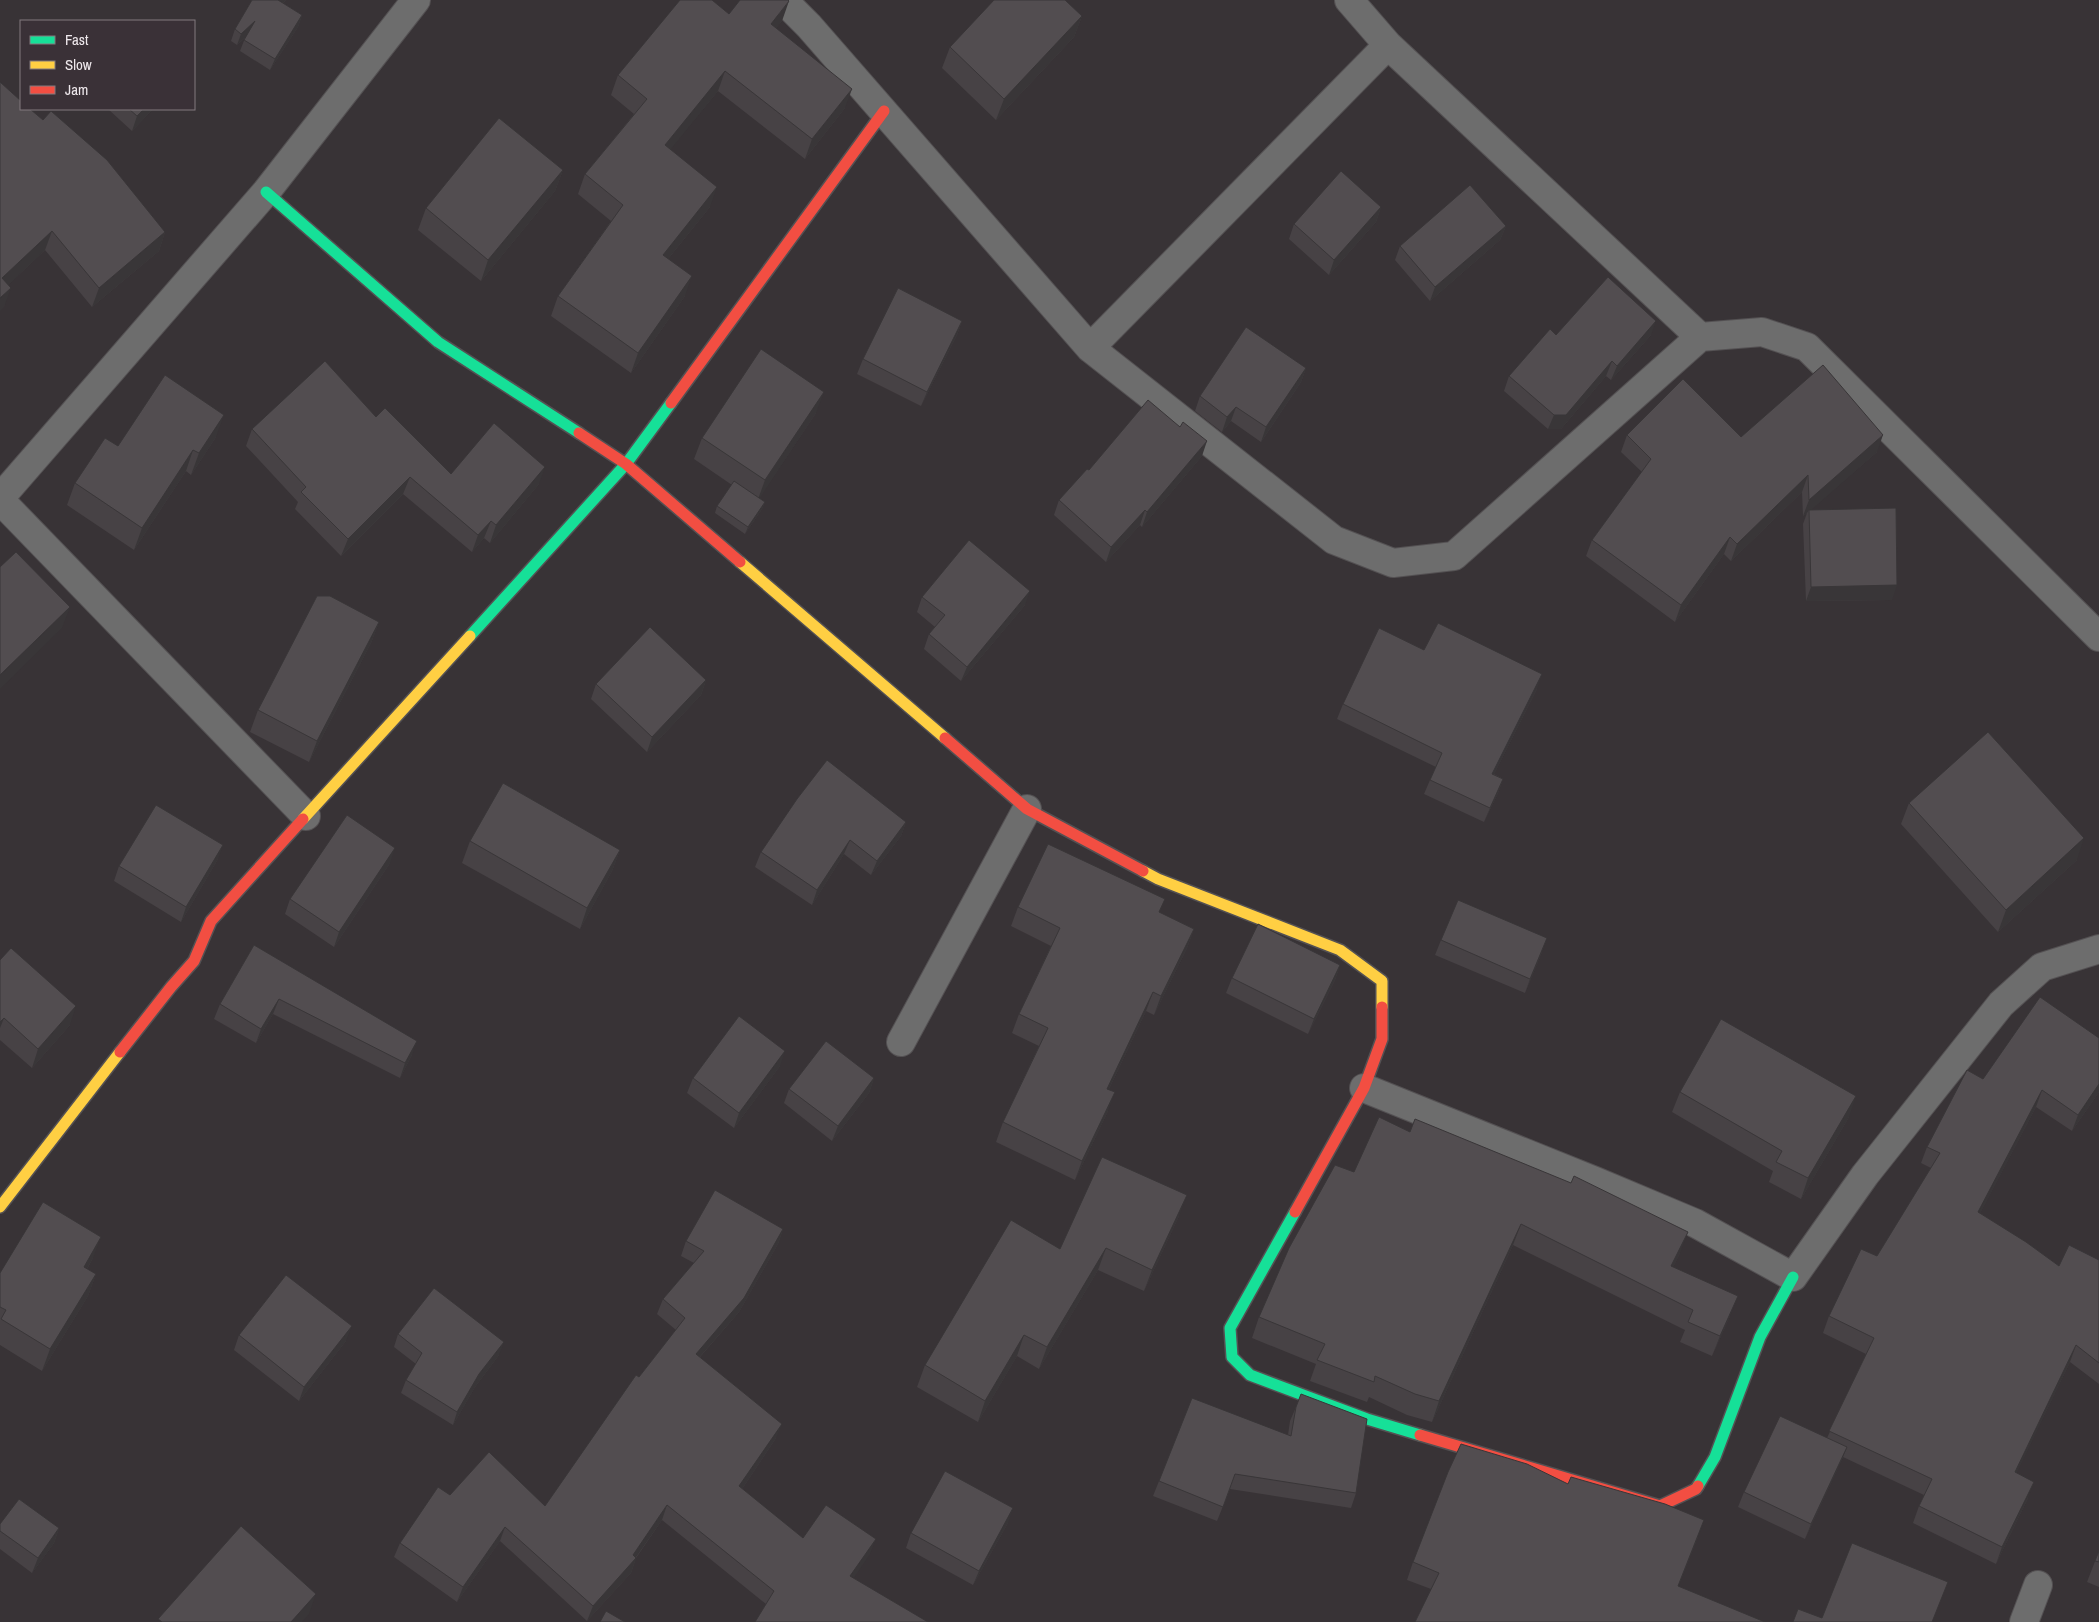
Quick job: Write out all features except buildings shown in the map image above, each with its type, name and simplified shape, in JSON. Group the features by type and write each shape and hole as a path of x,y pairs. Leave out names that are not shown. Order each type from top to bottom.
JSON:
{"street":[{"path":"306,816 0,499 266,192 416,0"},
{"path":"784,0 884,111 1090,348 1334,540 1393,563 1454,556 1700,337 1762,332 1807,347 2099,637"},
{"path":"1349,0 1388,44 1700,337"},
{"path":"1090,348 1388,44"},
{"path":"0,1207 165,994 194,961 211,921 626,464 884,111"},
{"path":"266,192 438,342 626,464 1027,809 1158,879 1340,950 1382,981 1382,1039 1364,1088 1230,1328 1232,1357 1250,1375 1368,1419 1660,1506 1696,1489 1715,1457 1760,1337 1793,1277 1865,1175 2001,1004 2042,967 2099,949"},
{"path":"901,1042 1027,809"},
{"path":"1364,1088 1695,1223 1793,1277"},
{"path":"2024,1622 2038,1585"}],"traffic: fast":[{"path":"266,192 438,342 579,433"},
{"path":"470,636 626,464 671,403"},
{"path":"1295,1212 1230,1328 1232,1357 1250,1375 1367,1419 1420,1435"},
{"path":"1698,1486 1715,1457 1760,1337 1793,1277"}],"traffic: slow":[{"path":"740,562 945,738"},
{"path":"303,819 470,636"},
{"path":"1143,871 1158,879 1340,950 1382,981 1382,1007"},
{"path":"0,1207 120,1052"}],"traffic: jam":[{"path":"671,403 884,111"},
{"path":"579,433 626,464 740,562"},
{"path":"945,738 1027,809 1143,871"},
{"path":"120,1052 194,961 211,921 303,819"},
{"path":"1295,1212 1364,1088 1382,1039 1382,1007"},
{"path":"1420,1435 1660,1506 1696,1489 1698,1486"}]}
